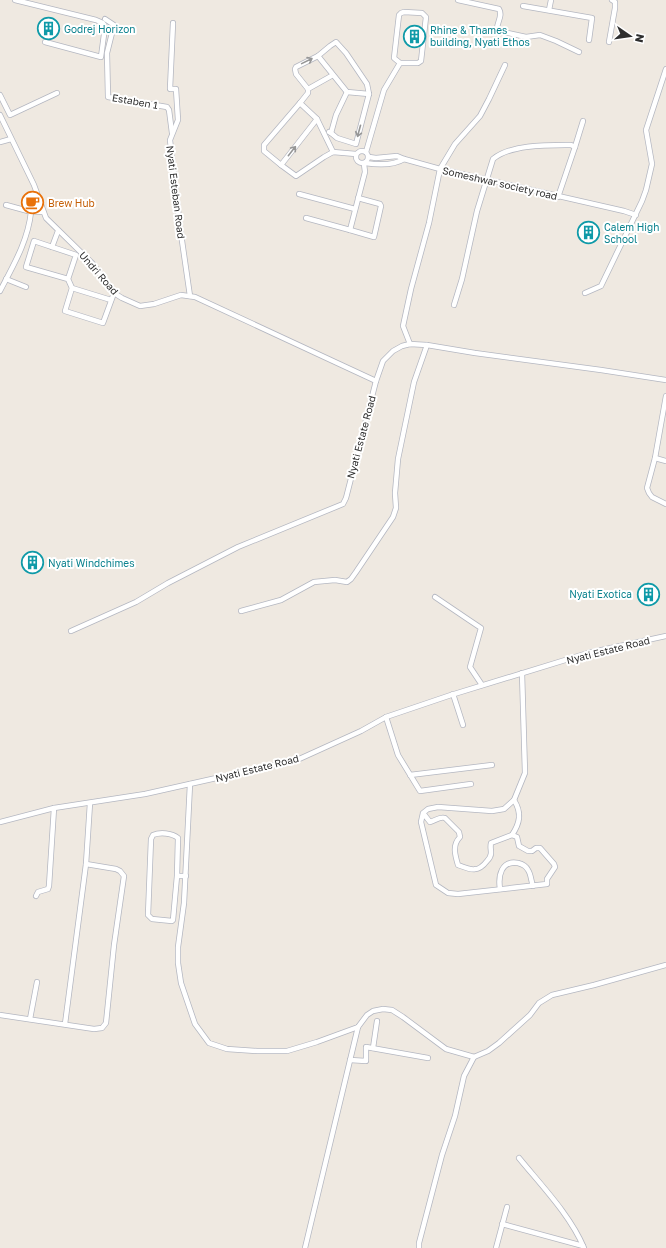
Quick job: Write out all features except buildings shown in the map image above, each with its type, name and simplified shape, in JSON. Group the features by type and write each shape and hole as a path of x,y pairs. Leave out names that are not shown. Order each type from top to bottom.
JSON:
{"street":[{"path":"15,0 96,20 103,23 105,27 101,56 46,42"},
{"path":"458,0 499,9 501,15 497,26 499,31 526,37 540,35 579,52"},
{"path":"549,10 551,0"},
{"path":"609,42 615,8 615,2 612,0"},
{"path":"523,6 592,18 589,40"},
{"path":"404,12 425,14 426,22 421,61 418,64 400,63 394,58 399,15 404,12"},
{"name":"Estaben 1","path":"105,19 114,25 107,53 108,97 167,107 169,110 172,135"},
{"name":"Nyati Esteban Road","path":"174,23 170,89 176,89 178,120 170,140 190,296"},
{"path":"308,89 296,74 296,67 318,56 336,42 346,53 366,81 369,94 356,144 337,138 331,133 323,131"},
{"path":"318,56 347,92 369,94"},
{"path":"350,230 365,172 365,163 368,157 366,152 384,90 400,63"},
{"path":"410,344 403,326 411,289 429,223 440,169 455,144 480,116 505,65"},
{"path":"585,293 601,286 636,215 646,190 652,164 646,130 666,69"},
{"path":"333,75 308,89 308,93 264,145 264,151 296,176 333,152 356,154 360,151 366,152"},
{"path":"331,133 336,115 347,92"},
{"path":"0,94 10,115 57,93"},
{"path":"300,102 317,119 333,152"},
{"name":"Undri Road","path":"0,115 34,185 46,218 93,264 114,293 140,306 154,304 181,295 190,296"},
{"path":"281,165 317,119"},
{"path":"558,197 583,122"},
{"path":"0,142 11,140"},
{"path":"454,305 462,279 477,211 493,159 497,155 509,150 529,147 571,145 575,147"},
{"path":"356,154 356,160 360,163 365,163"},
{"path":"368,157 376,158 397,156 404,159"},
{"name":"Someshwar society road","path":"365,163 398,163 404,159 440,169 636,215"},
{"path":"299,194 355,209"},
{"path":"306,218 374,237 381,206 380,204 358,198"},
{"path":"6,205 31,212 43,212"},
{"path":"0,291 24,242 30,226 31,212"},
{"path":"52,247 58,231"},
{"path":"68,279 26,267 34,241 76,255 68,279 72,288 65,310 103,323 114,293"},
{"path":"6,279 26,287"},
{"path":"72,288 111,300"},
{"path":"190,296 376,381"},
{"name":"Nyati Estate Road","path":"71,632 136,602 168,583 238,548 343,504 346,498 376,381 383,361 393,351 402,346 410,344 427,345 666,380"},
{"path":"240,611 281,600 314,582 335,580 346,582 351,579 356,572 393,517 396,508 395,493 398,459 414,382 427,345"},
{"path":"666,396 655,458 647,488 648,493 652,497 666,504"},
{"path":"655,458 666,461"},
{"path":"435,597 481,628 470,667 482,685"},
{"name":"Nyati Estate Road","path":"0,822 54,808 145,794 297,760 361,731 386,717 453,694 588,653 666,636"},
{"path":"512,835 516,837 519,846 528,851 540,848 554,864 555,867 547,879 547,884 458,894 448,893 436,884 421,822 423,813 428,809 438,807 492,811 504,809 514,800 525,773 522,673"},
{"path":"453,694 463,725"},
{"path":"386,717 398,755 420,791 471,784"},
{"path":"410,775 492,765"},
{"path":"190,784 186,876 178,947 180,983 195,1024 209,1043 227,1049 257,1051 287,1051 358,1027"},
{"path":"423,813 430,822 440,818 445,818 459,832 460,837 454,846 458,865 476,869 481,868 489,859 491,853 491,843 512,835 517,827 520,818 520,811 514,800"},
{"path":"65,1024 86,864 90,803"},
{"path":"36,896 38,892 48,889 49,886 54,808"},
{"path":"171,834 178,838 177,876 173,920 152,919 148,915 151,839 153,835 171,834"},
{"path":"500,889 502,869 508,862 518,863 528,869 533,886"},
{"path":"0,1015 97,1029 102,1028 106,1023 114,945 124,876 120,871 86,864"},
{"path":"177,876 186,876"},
{"path":"420,1248 419,1243 442,1155 455,1116 464,1076 474,1057 488,1051 499,1043 530,1015 540,1003 552,995 666,965"},
{"path":"30,1019 37,982"},
{"path":"305,1248 358,1027 367,1015 373,1011 384,1009 392,1010 404,1016 446,1049 474,1057"},
{"path":"373,1048 377,1021"},
{"path":"350,1060 366,1061 366,1047 428,1058"},
{"path":"519,1158 556,1203 578,1236 583,1247"},
{"path":"496,1248 507,1207"},
{"path":"502,1224 583,1247"}],"place":[{"name":"Godrej Horizon","path":"49,29"},
{"name":"Rhine & Thames building, Nyati Ethos","path":"414,36"},
{"name":"Brew Hub","path":"32,203"},
{"name":"Calem High School","path":"588,233"},
{"name":"Nyati Windchimes","path":"32,563"},
{"name":"Nyati Exotica","path":"648,594"}]}
